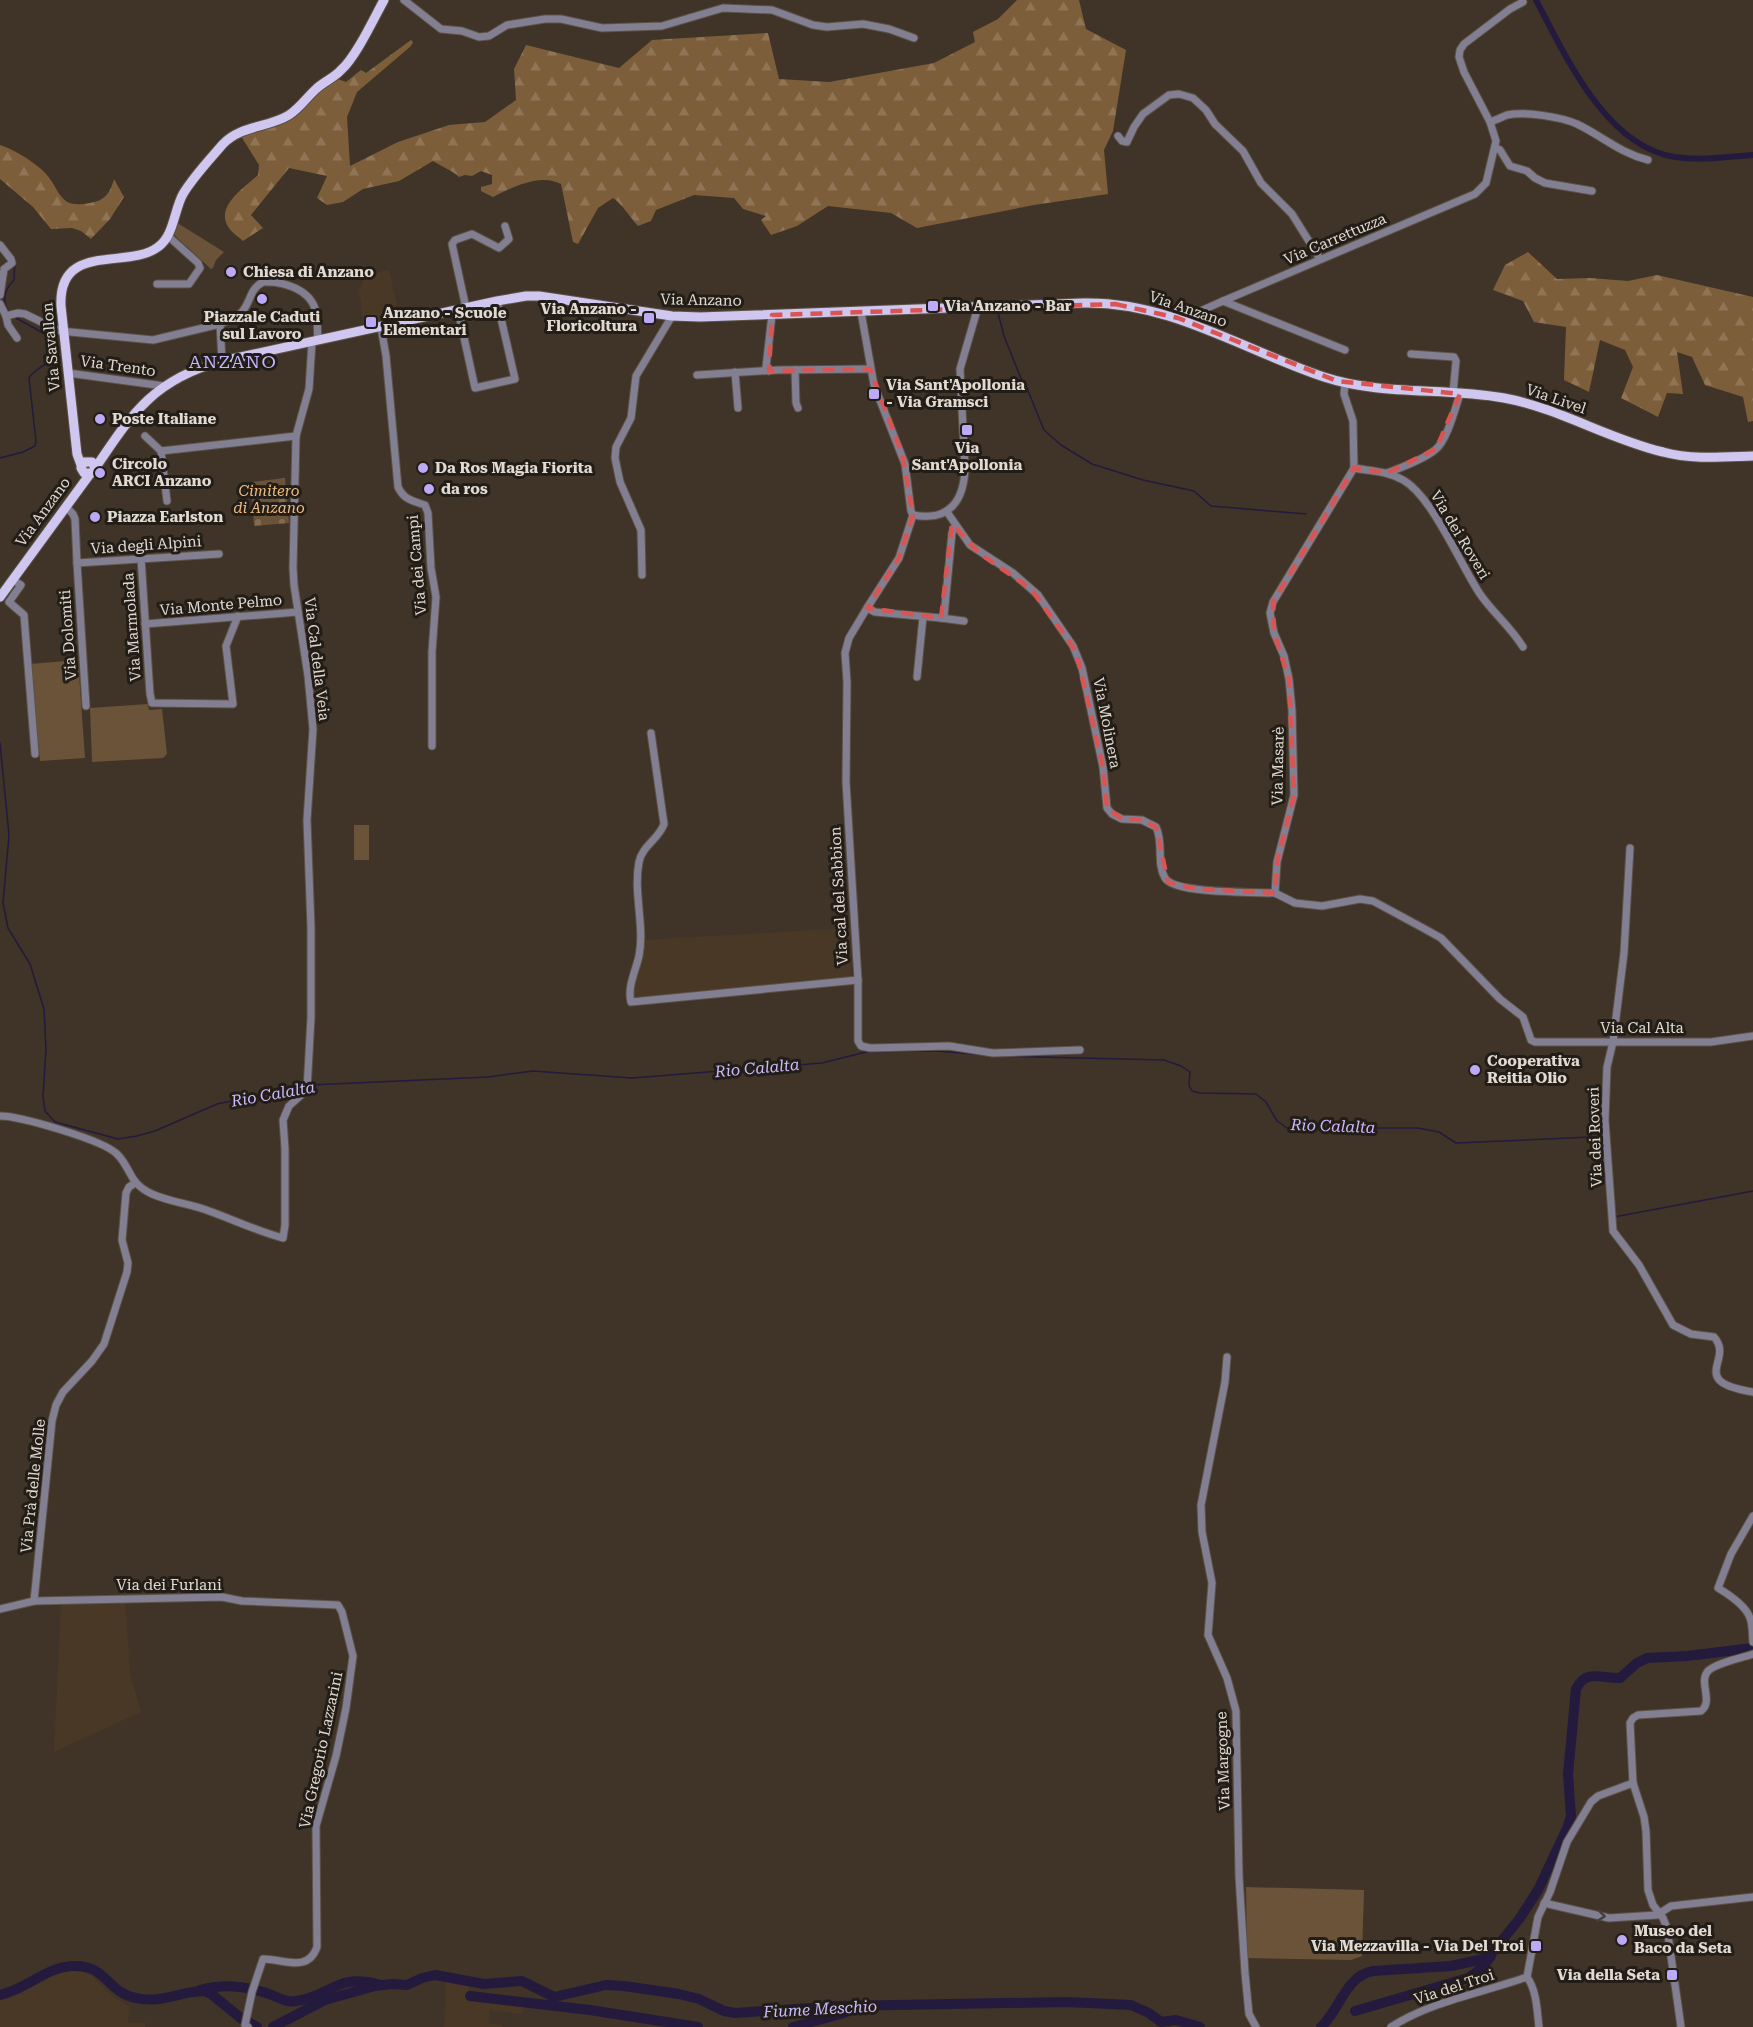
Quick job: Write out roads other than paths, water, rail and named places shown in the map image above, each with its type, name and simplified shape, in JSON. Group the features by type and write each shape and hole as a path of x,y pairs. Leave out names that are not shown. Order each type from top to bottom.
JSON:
{"main road":[{"path":"168,236 184,192 223,145 236,133 289,115 316,88 342,70 384,0"},
{"name":"Via Savallon","path":"88,467 76,447 61,298 62,288 73,272 81,266 90,262 145,254 157,249 168,236"},
{"name":"Via Anzano","path":"0,597 66,507 88,467 104,454 140,408 164,386 192,370 222,361 526,296 672,316 700,317 1104,303 1151,310 1186,321 1311,372 1345,383"},
{"name":"Via Livel","path":"1345,383 1378,388 1496,397 1524,403 1670,454 1700,458 1753,456"}],"street":[{"path":"404,0 441,29 462,31 479,37 489,36 507,25 545,19 572,20 602,28 662,26 723,8 772,10 813,25 827,27 863,24 889,29 914,38"},
{"path":"1523,2 1510,9 1464,44 1459,57 1464,72 1490,122 1496,148 1500,150 1510,166 1527,171 1545,183 1592,191"},
{"path":"1118,136 1122,141 1127,142 1143,114 1169,95 1179,94 1193,98 1206,110 1215,124 1243,151 1261,183 1292,214 1320,259"},
{"path":"1490,122 1508,115 1526,114 1561,120 1577,124 1615,148 1648,160"},
{"name":"Via Carrettuzza","path":"1186,321 1196,313 1223,301 1475,194 1486,183 1496,148"},
{"path":"497,301 515,379 474,388 452,244 455,240 472,234 499,248 509,239 506,226"},
{"path":"157,284 189,284 200,268 198,263 168,236"},
{"path":"0,245 12,263 4,269 0,295"},
{"name":"Via Cal della Veia","path":"6,316 25,314 64,332 153,340 220,324 243,311 255,287 269,281 301,290 316,312 309,389 296,436 293,568 313,729 307,820 311,920 311,1017 307,1086 289,1106 283,1120 284,1235 244,1226 209,1211 152,1194 135,1183"},
{"path":"1223,301 1345,350"},
{"path":"0,304 8,325 17,338"},
{"path":"913,515 936,516 947,513 959,496 965,476 960,369 978,307"},
{"path":"861,312 870,369 905,464 913,515 899,558 867,608 875,612 964,621"},
{"path":"769,370 766,367 772,315"},
{"path":"642,575 641,530 620,482 615,458 616,447 632,417 636,376 672,316"},
{"path":"220,324 222,361"},
{"name":"Via dei Campi","path":"381,327 386,356 398,487 407,499 425,505 428,513 431,568 436,597 432,652 432,746"},
{"path":"1386,473 1436,450 1444,437 1457,393 1454,357 1411,354"},
{"path":"697,375 769,370 870,369"},
{"path":"795,370 798,408"},
{"path":"735,372 738,408"},
{"name":"Via Trento","path":"68,373 164,386"},
{"path":"1345,383 1344,394 1353,421 1354,468"},
{"path":"145,436 161,451 167,501"},
{"path":"161,451 296,436"},
{"name":"Via dei Roveri","path":"1354,468 1386,473 1402,479 1419,492 1480,595 1514,632 1523,647"},
{"name":"Via Masarè","path":"1275,892 1277,862 1294,795 1289,679 1270,613 1273,602 1354,468"},
{"name":"Via degli Alpini","path":"66,507 73,514 77,563 219,554"},
{"name":"Via Molinera","path":"947,513 970,545 1013,573 1032,589 1076,651 1086,682 1103,767 1107,808 1112,814 1122,819 1142,820 1156,827 1160,840 1161,867 1168,882 1196,889 1275,892"},
{"name":"Via degli Alpini","path":"59,517 75,525"},
{"path":"941,618 944,615 952,533 956,526"},
{"name":"Via Marmolada","path":"141,558 152,704 233,704 226,646 238,616"},
{"name":"Via Dolomiti","path":"77,563 86,706"},
{"path":"13,580 21,585 9,602 24,615 35,754"},
{"name":"Via cal del Sabbion","path":"651,733 664,824 662,831 646,847 639,861 640,948 630,994 631,1002 858,981 846,782 847,682 844,653 849,638 867,608"},
{"name":"Via Monte Pelmo","path":"145,624 298,612"},
{"path":"917,677 923,616"},
{"name":"Via dei Roveri","path":"1630,848 1624,953 1613,1042 1607,1067 1605,1120 1613,1231 1639,1265 1673,1325 1691,1334 1714,1336 1717,1340 1720,1346 1716,1377 1721,1383 1734,1389 1753,1392"},
{"name":"Via Cal Alta","path":"1275,892 1295,903 1322,906 1360,899 1373,901 1424,928 1441,938 1500,999 1523,1017 1531,1040 1535,1042 1711,1042 1753,1036"},
{"path":"858,981 858,1041 861,1046 949,1046 993,1053 1080,1050"},
{"path":"0,1116 20,1118 103,1145 118,1155 135,1183"},
{"name":"Via Prà delle Molle","path":"34,1601 52,1421 63,1392 92,1361 104,1344 127,1272 128,1263 122,1240 126,1192 135,1183"},
{"name":"Via Margogne","path":"1227,1357 1226,1382 1204,1486 1202,1514 1212,1583 1208,1635 1227,1678 1236,1711 1239,1876 1245,1973 1249,2014 1256,2027"},
{"path":"1753,1516 1731,1554 1718,1588 1749,1614 1753,1641"},
{"name":"Via dei Furlani","path":"0,1609 34,1601 222,1597 242,1601 338,1605"},
{"name":"Via Gregorio Lazzarini","path":"247,2023 253,1989 262,1960 303,1964 311,1959 316,1947 316,1826 336,1756 346,1708 353,1656 346,1621 338,1605"},
{"path":"1681,2027 1667,1928 1653,1905 1648,1890 1645,1824 1633,1783 1630,1723 1638,1715 1701,1711 1707,1703 1708,1671 1716,1666 1753,1654"},
{"path":"1539,2027 1537,2004 1531,1982 1527,1977 1536,1923 1567,1842 1591,1802 1598,1796 1633,1783"},
{"path":"1544,1903 1609,1918 1660,1914 1671,1906 1753,1897"},
{"name":"Via del Troi","path":"1391,2027 1426,2009 1492,1990 1527,1977"}],"waterway":[{"path":"1536,0 1560,46 1590,95 1628,136 1650,150 1675,157 1704,159 1753,155"},
{"path":"6,247 15,258 14,280 5,295 5,303 9,312"},
{"path":"998,313 1004,336 1022,381"},
{"path":"0,458 35,446 29,378 48,362 56,347 45,334 16,318"},
{"path":"1024,381 1044,430 1061,445 1092,464 1143,480 1194,491 1211,506 1306,514"},
{"name":"Rio Calalta","path":"0,743 9,835 3,903 8,928 30,964 44,1009 46,1049 43,1096 45,1111 55,1122 118,1139 155,1131 217,1104 305,1086"},
{"name":"Rio Calalta","path":"310,1085 488,1077 533,1071 632,1078 822,1063 866,1052 938,1051 986,1055"},
{"name":"Rio Calalta","path":"1000,1056 1164,1060 1190,1072 1189,1085 1192,1091 1256,1094 1266,1102 1277,1121 1287,1128 1418,1128 1439,1132 1456,1143 1591,1137 1601,1146 1610,1217"},
{"name":"Rio Calalta","path":"1614,1217 1753,1191"},
{"name":"Fiume Meschio","path":"1321,2027 1328,2020 1349,1986 1364,1974 1373,1971 1451,1966 1488,1958 1520,1918 1538,1890 1571,1816 1568,1774 1576,1689 1580,1683 1595,1676 1620,1678 1637,1663 1647,1658 1753,1648"},
{"path":"1355,2011 1468,1978 1482,1968 1491,1956"},
{"name":"Fiume Meschio","path":"0,1995 19,1988 44,1974 72,1966 84,1967 93,1969 118,1990 136,1998 154,1999 204,1991 210,1993 242,2019 257,2027"},
{"name":"Fiume Meschio","path":"273,2027 325,2000 375,1986 407,1985 435,1975 484,1984 522,1981 554,1997 606,1985 624,1986 679,1994 735,2013 839,2006 1067,2002 1131,2005 1149,2013 1161,2022 1176,2020 1200,2027"},
{"path":"200,1990 226,1986 243,1987 292,2001 318,1995 336,1986 354,1981 381,1985"},
{"path":"470,1996 590,2010 698,2027"},
{"path":"793,2027 844,2013 852,2008"}],"place":[{"name":"Chiesa di Anzano","path":"231,272"},
{"name":"Piazzale Caduti sul Lavoro","path":"262,299"},
{"name":"Via Anzano - Bar","path":"933,306"},
{"name":"Via Anzano - Floricoltura","path":"649,318"},
{"name":"Anzano - Scuole Elementari","path":"371,322"},
{"name":"Via Sant'Apollonia - Via Gramsci","path":"874,394"},
{"name":"Poste Italiane","path":"100,419"},
{"name":"Via Sant'Apollonia","path":"967,430"},
{"name":"Da Ros Magia Fiorita","path":"423,468"},
{"name":"Circolo ARCI Anzano","path":"100,473"},
{"name":"da ros","path":"429,489"},
{"name":"Piazza Earlston","path":"95,517"},
{"name":"Cooperativa Reitia Olio","path":"1475,1070"},
{"name":"Museo del Baco da Seta","path":"1622,1940"},
{"name":"Via Mezzavilla - Via Del Troi","path":"1536,1946"},
{"name":"Via della Seta","path":"1672,1975"}],"district":[{"name":"ANZANO","path":"233,361"}],"park label":[{"name":"Cimitero di Anzano","path":"269,500"}]}
